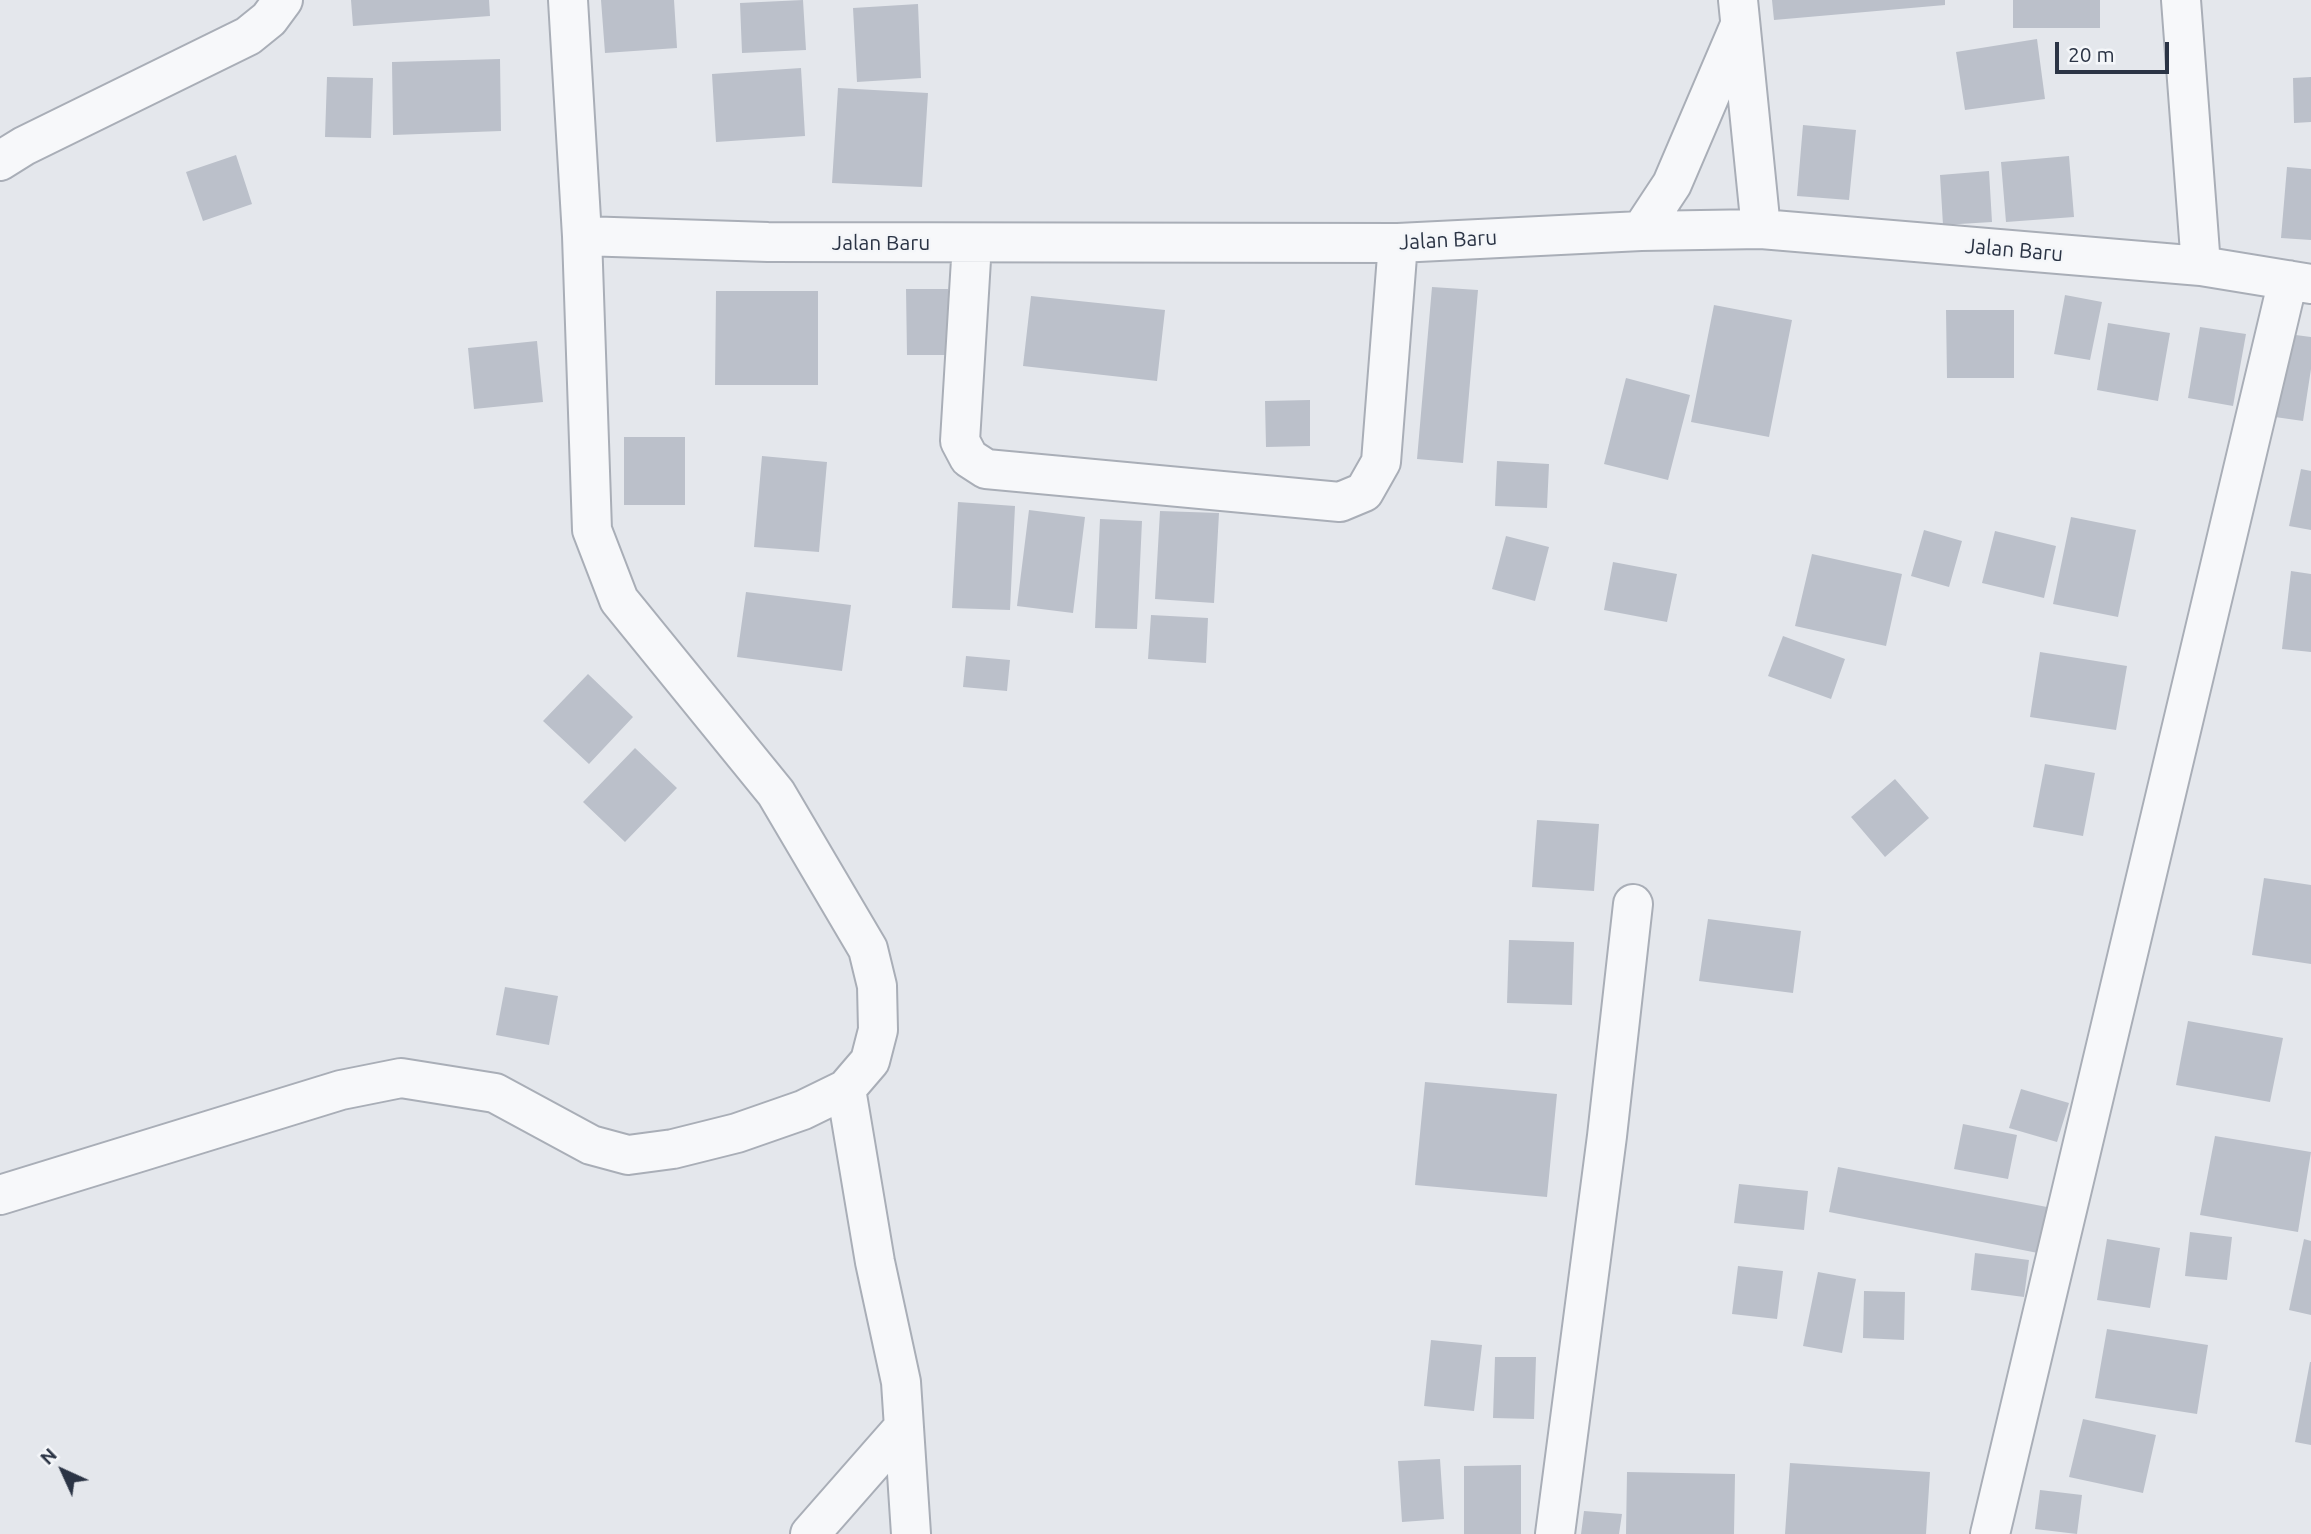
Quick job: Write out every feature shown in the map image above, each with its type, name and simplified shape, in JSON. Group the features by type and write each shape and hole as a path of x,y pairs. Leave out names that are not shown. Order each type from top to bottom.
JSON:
{"street":[{"path":"0,161 24,146 248,36 269,19 283,0"},
{"path":"0,1195 341,1090 401,1078 495,1093 591,1145 628,1155 673,1149 737,1133 803,1110 846,1089 870,1061 878,1030 877,986 867,949 776,793 619,600 592,530 582,236 568,0"},
{"path":"2181,0 2201,266"},
{"path":"1739,12 1761,229"},
{"path":"1641,231 1672,184 1739,12"},
{"name":"Jalan Baru","path":"582,236 768,242 1398,243 1641,231 1761,229 2201,266 2300,282"},
{"path":"972,243 960,441 969,458 986,469 1340,502 1364,492 1381,462 1398,243"},
{"path":"1990,1534 2300,282"},
{"path":"1555,1534 1633,904"},
{"path":"846,1089 875,1262 901,1382 911,1534"},
{"path":"810,1534 903,1428"}],"building":[{"path":"351,0 489,0 490,16 353,26"},
{"path":"601,0 674,0 677,48 605,53"},
{"path":"803,0 806,50 742,53 740,3"},
{"path":"1772,0 1945,0 1945,5 1774,20"},
{"path":"2013,0 2100,0 2100,28 2013,28"},
{"path":"918,4 921,78 857,82 853,8"},
{"path":"2037,39 2045,99 1965,110 1956,52"},
{"path":"500,59 501,131 393,135 392,62"},
{"path":"801,68 805,136 716,142 712,74"},
{"path":"327,77 373,78 371,138 325,137"},
{"path":"2311,77 2311,122 2294,123 2293,78"},
{"path":"838,88 928,93 922,187 832,183"},
{"path":"1803,125 1856,130 1849,200 1797,196"},
{"path":"236,155 252,204 203,221 186,172"},
{"path":"2069,156 2074,217 2006,222 2001,162"},
{"path":"2287,167 2311,169 2311,240 2281,238"},
{"path":"1989,171 1992,222 1943,225 1940,175"},
{"path":"1432,287 1478,290 1463,463 1417,459"},
{"path":"906,289 948,289 948,355 907,355"},
{"path":"716,291 818,291 818,385 715,385"},
{"path":"2065,295 2102,302 2090,360 2054,354"},
{"path":"1031,296 1165,310 1157,381 1023,366"},
{"path":"1714,305 1792,320 1769,437 1691,422"},
{"path":"1946,310 2014,310 2014,378 1947,378"},
{"path":"2108,323 2170,333 2158,401 2097,390"},
{"path":"2200,327 2246,334 2233,406 2188,398"},
{"path":"2288,334 2311,337 2311,369 2303,421 2275,417"},
{"path":"537,341 543,402 474,409 468,348"},
{"path":"1626,378 1690,395 1668,480 1604,464"},
{"path":"1310,400 1310,446 1266,447 1265,401"},
{"path":"624,437 685,437 685,505 624,505"},
{"path":"762,456 827,462 819,552 754,547"},
{"path":"1497,461 1549,464 1547,508 1495,506"},
{"path":"2301,469 2311,471 2311,530 2289,526"},
{"path":"958,502 1015,506 1010,610 952,608"},
{"path":"1029,510 1085,517 1073,613 1017,606"},
{"path":"1160,511 1219,513 1214,603 1155,599"},
{"path":"2071,517 2136,530 2118,617 2053,604"},
{"path":"1100,519 1142,521 1137,629 1095,628"},
{"path":"1924,530 1962,541 1949,587 1911,576"},
{"path":"1995,531 2056,546 2044,598 1982,583"},
{"path":"1506,536 1549,547 1535,601 1492,589"},
{"path":"1812,554 1902,574 1886,646 1795,626"},
{"path":"1613,562 1677,574 1667,622 1604,610"},
{"path":"2291,571 2311,574 2311,652 2282,649"},
{"path":"746,592 851,605 842,671 737,657"},
{"path":"1151,615 1208,618 1206,663 1148,659"},
{"path":"1783,636 1845,659 1831,699 1768,676"},
{"path":"2040,652 2127,666 2116,730 2030,717"},
{"path":"966,656 1010,660 1007,691 963,687"},
{"path":"588,674 633,717 589,764 543,721"},
{"path":"635,748 677,788 625,842 583,802"},
{"path":"2045,764 2095,773 2083,836 2033,827"},
{"path":"1895,779 1929,818 1885,857 1851,817"},
{"path":"1537,820 1599,824 1594,891 1532,887"},
{"path":"2264,878 2311,885 2311,964 2252,955"},
{"path":"1708,919 1801,931 1793,993 1699,981"},
{"path":"1509,940 1574,942 1572,1005 1507,1003"},
{"path":"505,987 558,996 549,1045 496,1035"},
{"path":"2188,1021 2283,1038 2270,1102 2176,1085"},
{"path":"1425,1082 1557,1094 1547,1197 1415,1185"},
{"path":"2021,1089 2069,1103 2057,1142 2009,1128"},
{"path":"1963,1124 2017,1135 2008,1179 1954,1169"},
{"path":"2215,1136 2311,1152 2298,1232 2200,1215"},
{"path":"1838,1167 2047,1207 2038,1253 1829,1212"},
{"path":"1739,1184 1808,1191 1804,1230 1734,1223"},
{"path":"2190,1232 2232,1237 2227,1280 2185,1276"},
{"path":"2107,1239 2160,1248 2150,1308 2097,1300"},
{"path":"2304,1239 2311,1241 2311,1315 2289,1310"},
{"path":"1975,1253 2029,1260 2024,1297 1971,1290"},
{"path":"1738,1266 1783,1271 1777,1319 1732,1314"},
{"path":"1818,1272 1856,1279 1842,1353 1803,1346"},
{"path":"1864,1291 1905,1292 1904,1340 1863,1338"},
{"path":"2107,1329 2208,1345 2197,1414 2095,1398"},
{"path":"1431,1340 1482,1345 1474,1411 1424,1406"},
{"path":"1495,1357 1536,1357 1534,1419 1493,1418"},
{"path":"2311,1362 2311,1445 2295,1442"},
{"path":"2083,1419 2156,1435 2143,1493 2069,1477"},
{"path":"1440,1459 1444,1519 1402,1522 1398,1461"},
{"path":"1790,1463 1930,1472 1926,1534 1785,1534"},
{"path":"1521,1465 1521,1534 1464,1534 1464,1466"},
{"path":"1627,1472 1735,1474 1734,1534 1626,1534"},
{"path":"2040,1490 2082,1495 2077,1534 2035,1529"},
{"path":"1584,1511 1622,1514 1619,1534 1581,1534"}]}
